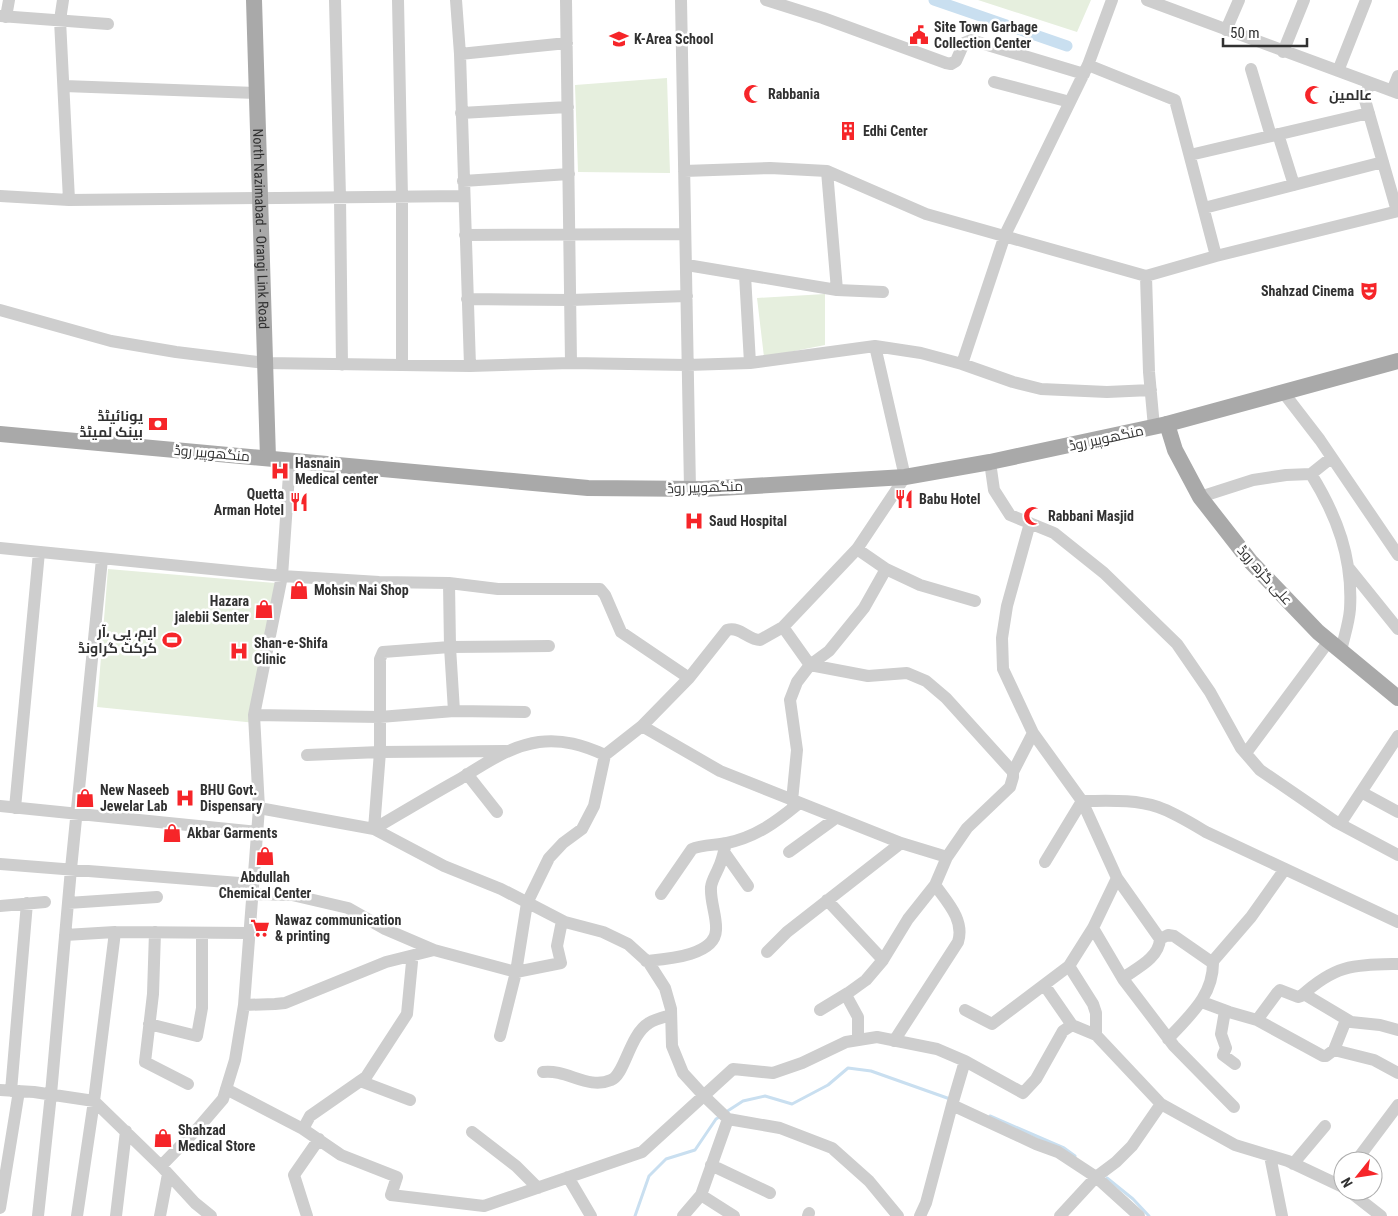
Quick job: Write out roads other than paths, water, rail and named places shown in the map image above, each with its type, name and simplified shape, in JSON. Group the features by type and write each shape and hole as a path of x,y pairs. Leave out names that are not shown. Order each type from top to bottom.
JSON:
{"main road":[{"name":"North Nazimabad - Orangi Link Road","path":"254,0 268,458"},
{"name":"منگھوپیر روڈ","path":"0,434 588,488 690,489 905,477 990,462 1161,426 1398,361"},
{"name":"علی گڑھ روڈ","path":"1161,426 1200,497 1250,561 1318,632 1398,698"}],"street":[{"path":"8,0 3,16 108,24"},
{"path":"63,0 60,20 69,200"},
{"path":"335,0 342,364"},
{"path":"398,0 402,197 402,365"},
{"path":"456,0 460,54 470,366"},
{"path":"566,0 572,363"},
{"path":"681,0 690,489"},
{"path":"766,0 822,18 946,63 951,64 956,61 964,43 971,40 1086,70 1175,100 1216,256"},
{"path":"962,364 1005,235 1086,70 1112,0"},
{"path":"1147,0 1178,6 1226,30 1395,92 1398,76"},
{"path":"1226,30 1239,0"},
{"path":"1283,52 1304,0"},
{"path":"1338,72 1366,0"},
{"path":"460,54 567,43"},
{"path":"1251,69 1294,185"},
{"path":"994,82 1070,102"},
{"path":"684,172 770,168 827,171 926,214 1146,276 1216,256 1398,211 1366,100 1369,83"},
{"path":"64,86 256,92"},
{"path":"461,113 568,107"},
{"path":"1190,155 1369,113"},
{"path":"1204,208 1383,162"},
{"path":"827,171 837,290"},
{"path":"463,181 569,174"},
{"path":"0,196 69,200 464,196"},
{"path":"465,235 685,234"},
{"path":"687,265 837,290 883,292"},
{"path":"746,275 750,363"},
{"path":"1146,276 1151,390 1161,426"},
{"path":"467,299 571,300 687,296"},
{"path":"0,310 111,341 176,352 265,363 470,366 572,363 687,365 750,363 875,346 921,353 962,364 1013,382 1042,389 1106,392 1151,390"},
{"path":"500,1036 516,972 527,903 549,858 582,829 594,806 605,755 642,726 689,678 727,630 736,629 755,640 760,640 783,627 857,550 905,477 875,346"},
{"path":"1283,392 1398,556"},
{"path":"1200,497 1253,480 1286,475 1311,474 1331,458"},
{"path":"160,1216 165,1170 223,1099 234,1060 244,1005 259,808 254,715 282,576 290,460"},
{"path":"990,462 994,490 1010,515 1054,533 1104,573 1176,644 1210,692 1246,753 1260,770 1340,824 1398,855"},
{"path":"1246,753 1335,646 1350,611 1350,577 1340,532 1328,501 1311,474"},
{"path":"1030,523 1007,606 1002,638 1003,670 1033,733 1082,802 1117,878 1160,939 1158,952 1123,978"},
{"path":"0,548 282,576 379,582 449,583 498,588 600,589 605,595 621,632 689,678"},
{"path":"857,550 886,569 920,585 976,601"},
{"path":"15,808 39,552"},
{"path":"38,1216 102,559"},
{"path":"1348,567 1398,629"},
{"path":"661,894 692,849 725,848 756,835 780,820 795,802 797,750 790,700 797,682 810,665 829,651 864,608 886,569"},
{"path":"449,583 454,711"},
{"path":"783,627 810,665 868,676 907,673 926,681 946,698 1013,772"},
{"path":"374,829 380,752 381,656 383,652 450,647 549,646"},
{"path":"254,715 380,717 454,711 526,712"},
{"path":"642,726 720,771 901,844 947,857"},
{"path":"820,1010 846,995 866,980 883,960 908,919 935,885 947,857 967,828 1010,787 1013,772 1033,733"},
{"path":"1340,824 1398,736"},
{"path":"374,829 508,752 537,742 555,741 586,746 605,755"},
{"path":"307,755 380,752 508,752"},
{"path":"467,774 497,812"},
{"path":"1361,792 1398,812"},
{"path":"1082,802 1120,801 1159,807 1206,832 1398,922"},
{"path":"1045,862 1082,802"},
{"path":"0,806 257,832"},
{"path":"259,808 374,829 444,866 501,889 562,921 603,932 628,944 646,961 665,988 671,1015 672,1046 683,1073 704,1096 723,1115 780,1128 832,1148 869,1181 890,1213"},
{"path":"789,852 836,818"},
{"path":"768,952 787,932 901,844"},
{"path":"725,848 748,886"},
{"path":"646,961 697,952 711,942 715,936 716,928 711,897 712,882 725,848"},
{"path":"0,864 71,869 292,895 348,908 385,929 434,950 516,972 561,964 557,946 562,921"},
{"path":"1168,1039 1202,1002 1214,969 1213,961 1251,916 1285,869"},
{"path":"964,1010 992,1024 1069,966 1093,928 1117,878"},
{"path":"894,1041 958,942 961,933 960,924 956,916 935,885"},
{"path":"68,903 157,897"},
{"path":"827,900 883,960"},
{"path":"0,906 45,902"},
{"path":"0,1208 27,903"},
{"path":"1093,928 1123,978 1168,1039 1234,1107"},
{"path":"65,935 115,932 249,933"},
{"path":"77,1216 94,1101 115,932"},
{"path":"155,932 154,985 144,1062 188,1084"},
{"path":"149,1024 197,1036 202,1008 202,933"},
{"path":"1160,939 1168,935 1174,936 1210,961 1213,961"},
{"path":"244,1005 285,1002 386,962 434,950"},
{"path":"303,1129 310,1116 366,1077 407,1014 412,962"},
{"path":"1257,1020 1280,990 1298,997 1322,978 1349,967 1398,964"},
{"path":"1069,966 1093,1004 1096,1012 1096,1035"},
{"path":"1044,986 1072,1025 1096,1035 1161,1104 1236,1145 1294,1164 1333,1181"},
{"path":"1304,994 1346,1020 1358,1024 1380,1025 1398,1030"},
{"path":"846,995 858,1017 858,1040"},
{"path":"1202,1002 1257,1020 1323,1056 1334,1050 1346,1020"},
{"path":"1225,1011 1221,1034 1226,1048 1223,1054 1235,1064"},
{"path":"543,1072 564,1073 588,1082 600,1083 612,1080 621,1068 638,1032 650,1021 671,1015"},
{"path":"226,1089 303,1129 341,1155 397,1177 391,1195 486,1211 538,1188 642,1152 733,1069 772,1072 802,1062 846,1042 877,1037 936,1049 965,1061 1023,1093 1036,1079 1063,1030 1072,1025"},
{"path":"1334,1050 1396,1067"},
{"path":"920,1216 926,1203 965,1061"},
{"path":"360,1081 410,1100"},
{"path":"10,1090 94,1101 195,1202 212,1216"},
{"path":"953,1102 1036,1144 1058,1152 1099,1175 1139,1216"},
{"path":"1060,1216 1099,1175 1132,1146 1161,1104"},
{"path":"1364,1151 1398,1105"},
{"path":"683,1216 701,1195 711,1165 723,1115"},
{"path":"1294,1164 1325,1126"},
{"path":"116,1216 126,1131"},
{"path":"472,1132 516,1166 538,1188"},
{"path":"307,1216 294,1175 319,1139"},
{"path":"1270,1156 1282,1216"},
{"path":"711,1165 770,1193"},
{"path":"568,1177 591,1216"},
{"path":"701,1195 734,1216"},
{"path":"1363,1201 1381,1216"}],"waterway":[{"path":"934,0 1067,46"},
{"path":"726,1112 743,1101 765,1096 792,1104 828,1085 848,1068 871,1071 950,1099"},
{"path":"635,1216 649,1176 666,1159 695,1150 716,1119 721,1116"},
{"path":"990,1116 1064,1148 1075,1156"},
{"path":"1107,1178 1133,1199 1149,1216"}],"place":[{"name":"Site Town Garbage Collection Center","path":"919,35"},
{"name":"K-Area School","path":"619,39"},
{"name":"Rabbania","path":"753,94"},
{"name":"عالمین","path":"1314,95"},
{"name":"Edhi Center","path":"848,131"},
{"name":"Shahzad Cinema","path":"1369,291"},
{"name":"یونائیٹڈ بینک لمیٹڈ","path":"158,424"},
{"name":"Hasnain Medical center","path":"280,471"},
{"name":"Babu Hotel","path":"904,499"},
{"name":"Quetta Arman Hotel","path":"299,502"},
{"name":"Rabbani Masjid","path":"1033,516"},
{"name":"Saud Hospital","path":"694,521"},
{"name":"Mohsin Nai Shop","path":"299,590"},
{"name":"Hazara jalebii Senter","path":"264,609"},
{"name":"ایم، پی ،آر کرکٹ گراونڈ","path":"172,640"},
{"name":"Shan-e-Shifa Clinic","path":"239,651"},
{"name":"New Naseeb Jewelar Lab","path":"85,798"},
{"name":"BHU Govt. Dispensary","path":"185,798"},
{"name":"Akbar Garments","path":"172,833"},
{"name":"Abdullah Chemical Center","path":"265,856"},
{"name":"Nawaz communication & printing","path":"260,928"},
{"name":"Shahzad Medical Store","path":"163,1138"}]}
